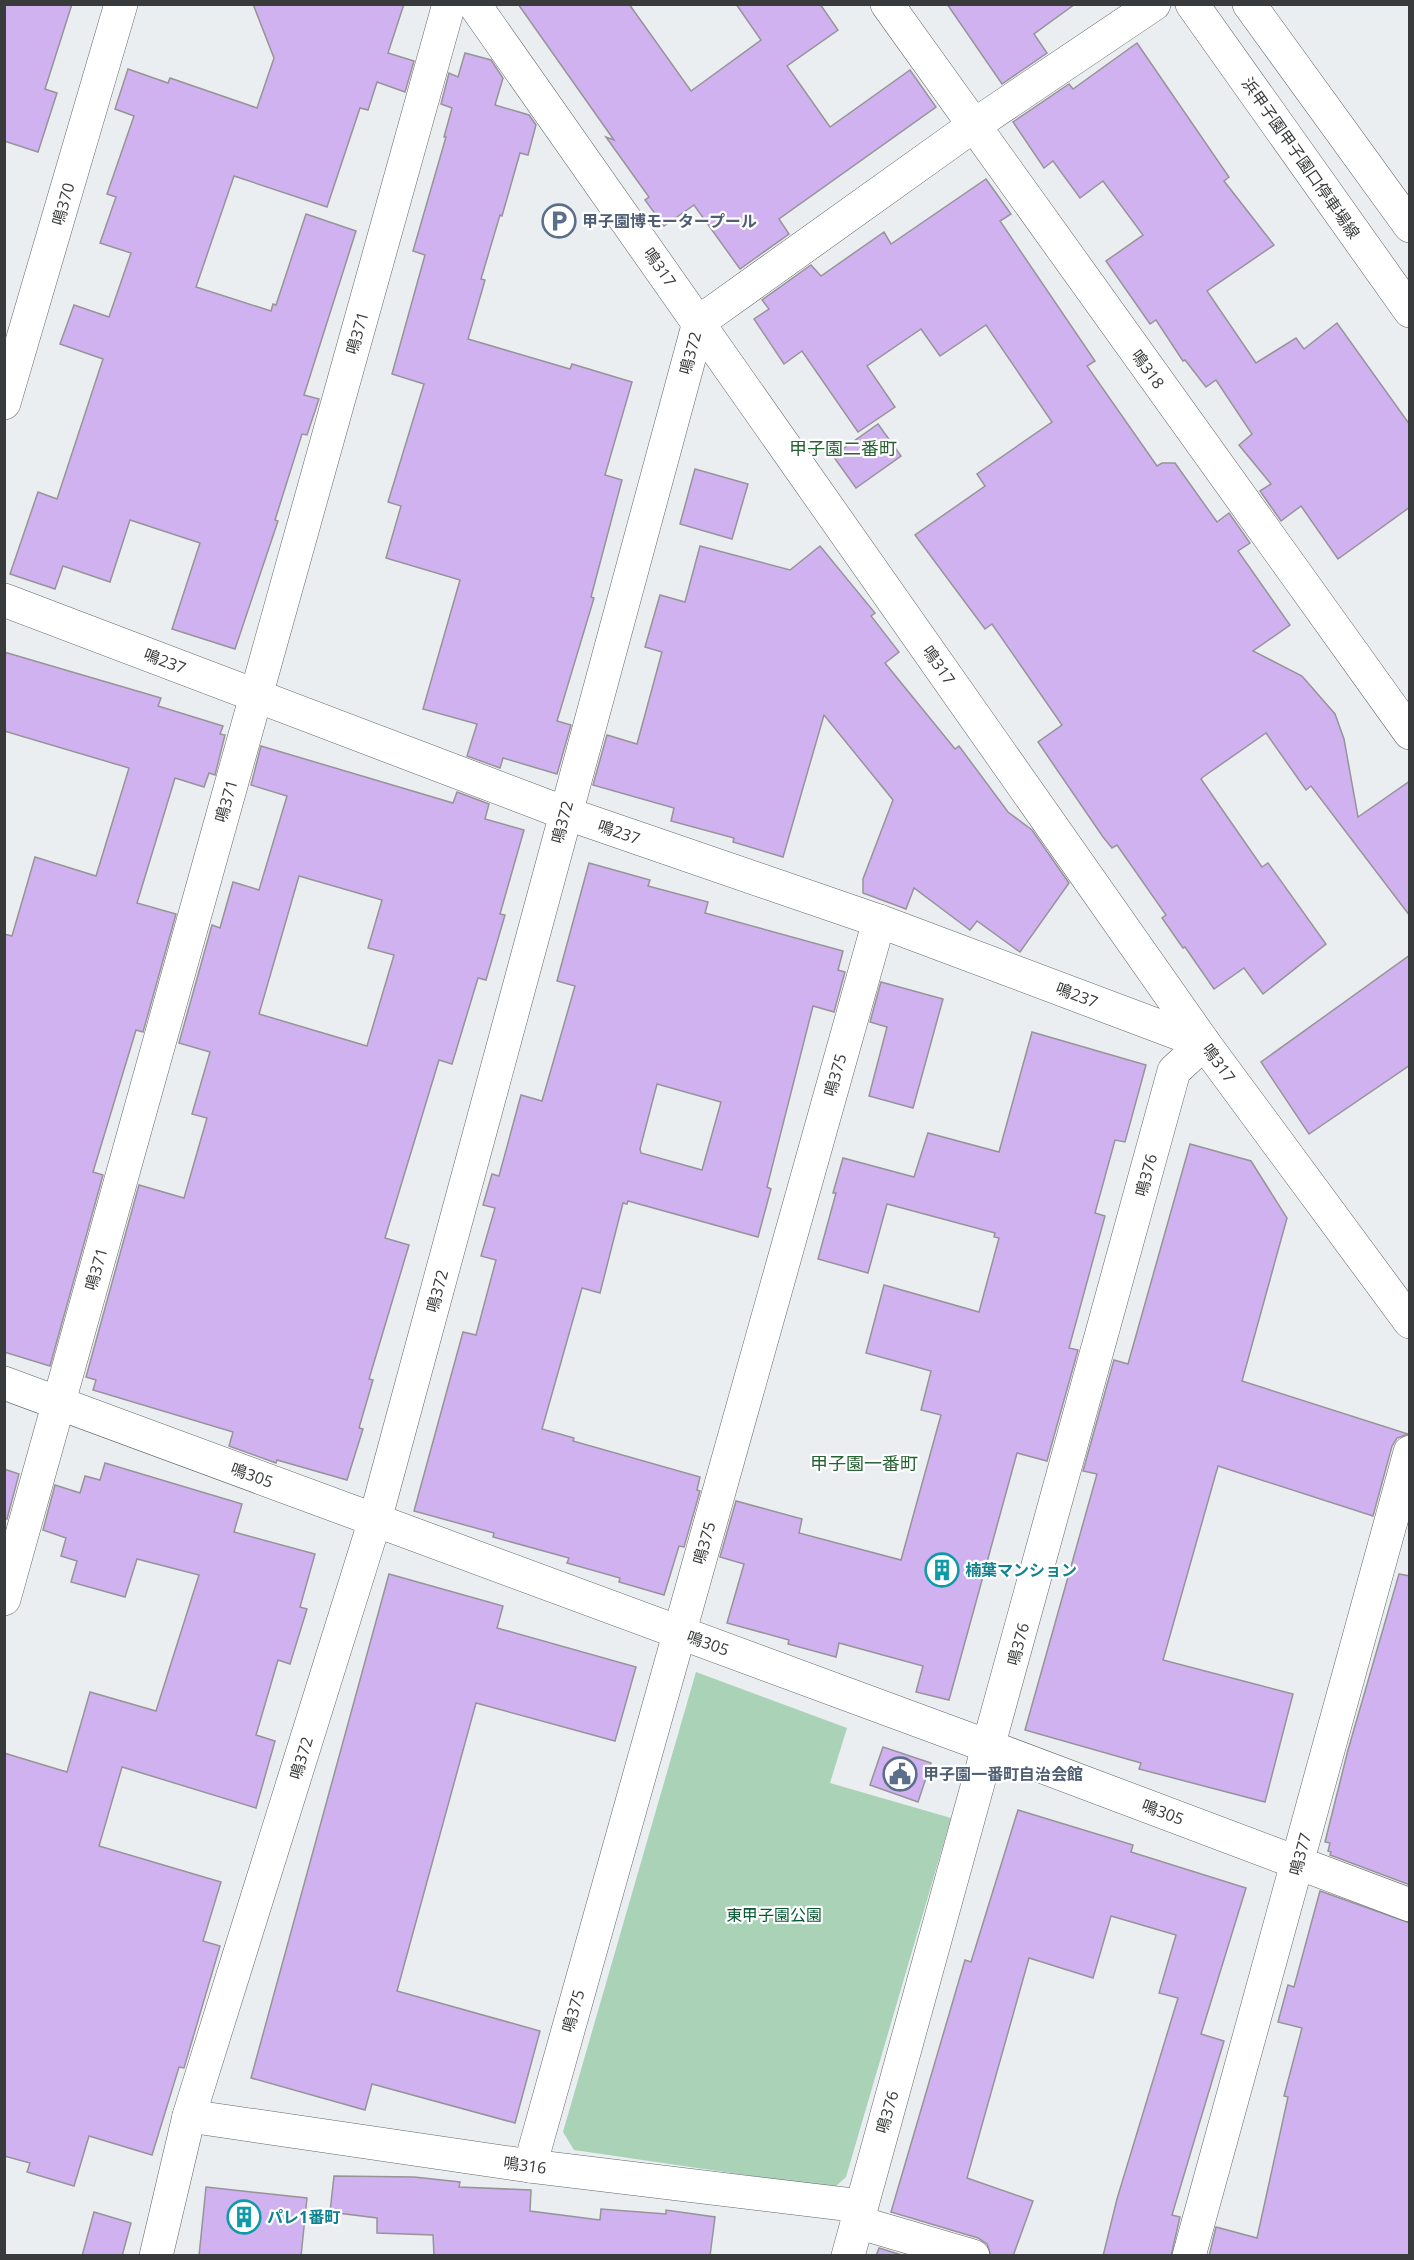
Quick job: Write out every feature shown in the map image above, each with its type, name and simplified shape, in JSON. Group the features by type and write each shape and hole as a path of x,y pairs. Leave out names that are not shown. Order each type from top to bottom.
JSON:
{"street":[{"name":"鳴370","path":"4,403 121,4"},
{"name":"鳴371","path":"4,1599 449,4"},
{"name":"鳴317","path":"474,4 1204,1043 1410,1322"},
{"name":"鳴318","path":"887,4 1410,733"},
{"path":"699,322 973,126 1154,4"},
{"name":"浜甲子園甲子園口停車場線","path":"1192,4 1410,311"},
{"path":"1250,4 1410,226"},
{"name":"鳴372","path":"156,2256 189,2116 375,1520 699,322"},
{"name":"鳴237","path":"4,600 565,813 879,921 1204,1043"},
{"name":"鳴375","path":"530,2166 879,921"},
{"name":"鳴376","path":"848,2256 990,1747 1174,1071 1204,1043"},
{"name":"鳴305","path":"4,1383 990,1747 1410,1905"},
{"name":"鳴377","path":"1189,2256 1410,1452"},
{"name":"鳴316","path":"189,2116 859,2214 973,2256"}],"green space":[{"name":"東甲子園公園","path":"696,1672 847,1728 830,1783 951,1818 846,2177 834,2188 574,2150 563,2132"}],"building":[{"path":"4,4 72,4 45,89 57,93 38,152 4,141"},
{"path":"253,4 404,4 388,53 414,61 405,92 377,82 368,110 360,108 327,207 234,176 196,287 271,311 273,304 276,305 306,214 356,231 304,395 319,399 307,435 302,434 275,520 278,521 235,649 172,629 200,543 130,520 110,582 63,566 55,589 10,574 38,492 57,499 103,359 60,344 74,305 109,317 131,253 100,243 116,197 107,194 134,116 115,109 128,69 168,83 170,78 257,108 274,58"},
{"path":"518,4 629,4 691,91 761,40 736,4 820,4 838,30 787,66 830,127 910,70 936,107 779,219 789,234 740,269 694,205 664,226 645,200 649,197 606,137 614,140"},
{"path":"947,4 1075,4 1034,34 1047,53 1002,84"},
{"path":"1137,43 1229,177 1224,181 1274,245 1207,291 1256,363 1296,338 1304,349 1337,323 1410,425 1410,507 1338,559 1301,506 1281,521 1260,491 1271,484 1239,445 1252,434 1216,380 1206,387 1185,360 1183,361 1156,320 1150,324 1106,261 1143,235 1103,181 1080,198 1053,161 1044,168 1013,122 1069,84 1073,89"},
{"path":"465,53 491,60 503,78 495,105 529,115 536,125 528,155 520,153 502,216 500,215 481,279 485,280 468,339 570,369 572,364 632,382 605,475 622,480 591,597 594,598 557,721 571,725 557,774 503,758 500,768 467,756 477,724 423,709 460,580 386,558 401,506 388,502 424,384 392,374 425,255 413,251 446,137 444,137 452,108 441,104 449,73 458,77"},
{"path":"986,179 1011,214 1000,221 1095,361 1087,366 1157,466 1162,463 1175,463 1217,522 1229,513 1250,543 1238,551 1290,625 1253,651 1302,676 1335,714 1344,739 1358,817 1410,781 1410,916 1311,786 1306,790 1266,733 1201,779 1262,867 1268,863 1326,944 1263,994 1244,968 1214,989 1162,918 1166,915 1117,845 1112,848 1103,837 1038,742 1062,725 992,624 985,629 915,535 985,486 977,474 1052,422 986,325 940,356 921,329 867,366 895,407 858,432 802,351 784,364 754,319 769,309 762,300 811,265 821,276 884,232 891,244"},
{"path":"878,424 901,456 856,488 833,456"},
{"path":"695,469 748,484 732,539 680,524"},
{"path":"700,546 790,570 820,546 875,613 871,616 899,652 885,663 955,749 959,746 1008,812 1032,830 1069,883 1020,952 977,921 970,930 914,888 906,909 863,893 863,879 893,800 824,715 783,857 733,842 734,838 671,821 674,808 593,785 607,735 637,744 662,652 645,647 660,595 685,602"},
{"path":"4,652 161,698 158,706 223,726 220,734 225,735 215,775 209,773 204,787 175,778 137,903 176,914 143,1032 136,1030 93,1172 103,1175 50,1366 4,1352 4,934 12,936 35,857 96,876 129,768 4,731"},
{"path":"261,746 453,803 457,792 489,804 485,819 524,830 500,914 505,915 486,980 478,978 452,1064 439,1060 385,1238 409,1245 369,1379 373,1380 359,1428 363,1429 347,1480 277,1460 276,1463 229,1446 233,1432 93,1390 96,1380 86,1377 139,1185 184,1198 207,1118 192,1114 210,1052 179,1043 212,925 220,928 233,882 259,890 287,796 251,785","holes":["299,876 382,900 368,948 394,955 367,1046 259,1014"]},
{"path":"589,863 650,880 648,886 708,902 705,913 843,951 838,970 845,972 834,1012 813,1006 767,1187 771,1189 758,1237 628,1201 627,1204 623,1203 600,1293 582,1288 542,1429 574,1438 573,1441 700,1477 697,1490 700,1491 684,1547 679,1546 664,1595 619,1582 620,1578 567,1563 569,1558 493,1537 494,1533 414,1511 463,1332 476,1335 496,1260 481,1256 495,1208 483,1205 492,1174 499,1176 521,1095 542,1101 575,986 557,981","holes":["657,1084 721,1102 702,1170 641,1153 640,1149"]},
{"path":"1410,955 1410,1065 1309,1134 1261,1062"},
{"path":"881,982 943,999 913,1108 869,1096 887,1027 870,1022"},
{"path":"1032,1032 1146,1065 1125,1142 1115,1140 1095,1213 1105,1216 1069,1348 1078,1350 1047,1461 1017,1453 949,1700 916,1692 923,1666 839,1643 836,1657 788,1644 789,1640 727,1623 744,1564 720,1557 736,1501 802,1519 799,1533 901,1560 941,1415 921,1410 931,1371 866,1353 884,1285 979,1312 999,1238 994,1237 995,1233 887,1204 868,1273 818,1259 836,1193 833,1193 843,1158 914,1177 928,1133 999,1152"},
{"path":"1190,1144 1251,1161 1287,1218 1242,1381 1408,1434 1397,1438 1392,1446 1373,1516 1218,1466 1163,1660 1293,1694 1265,1802 1139,1769 1141,1763 1025,1730 1097,1474 1083,1471 1114,1360 1128,1364"},
{"path":"105,1463 242,1504 234,1532 315,1554 300,1607 307,1609 290,1664 278,1660 256,1735 275,1741 256,1808 122,1767 99,1846 221,1882 203,1941 220,1946 184,2068 179,2067 152,2155 89,2136 74,2186 27,2172 30,2163 4,2156 4,1753 67,1772 90,1692 156,1711 199,1575 137,1559 125,1597 71,1582 77,1561 61,1556 66,1538 43,1530 55,1485 80,1493 85,1476 100,1480"},
{"path":"4,1469 19,1474 7,1519 4,1518"},
{"path":"389,1574 503,1606 497,1628 636,1667 615,1741 476,1703 397,1991 540,2031 515,2123 372,2084 365,2110 251,2078"},
{"path":"1399,1574 1410,1576 1410,1885 1330,1855 1331,1852 1328,1851 1330,1843 1325,1842 1348,1750"},
{"name":"甲子園一番町自治会館","path":"883,1747 931,1763 918,1802 870,1785"},
{"path":"1018,1810 1133,1845 1131,1852 1246,1888 1201,2034 1224,2041 1172,2215 1180,2217 1171,2256 1103,2256 1117,2199 1178,1998 1159,1993 1176,1935 1111,1916 1093,1978 1029,1958 967,2178 1033,2201 1013,2256 991,2256 987,2244 978,2238 891,2212 965,1960 971,1962"},
{"path":"1320,1891 1410,1923 1410,2256 1209,2256 1216,2227 1257,2238 1288,2097 1284,2096 1302,2028 1278,2022 1288,1985 1294,1987"},
{"path":"334,2176 414,2177 460,2182 459,2187 531,2190 530,2211 600,2220 601,2209 666,2214 666,2210 715,2217 710,2256 434,2256 433,2235 377,2233 377,2218 330,2212"},
{"name":"パレ1番町","path":"206,2187 307,2198 301,2256 199,2256"},
{"path":"94,2212 131,2223 122,2256 82,2256"},
{"path":"879,2248 905,2256 876,2256"}],"place":[{"name":"甲子園博モータープール","path":"559,221"},
{"name":"楠葉マンション","path":"942,1570"},
{"name":"甲子園一番町自治会館","path":"900,1774"},
{"name":"パレ1番町","path":"244,2217"}],"district":[{"name":"甲子園二番町","path":"843,448"},
{"name":"甲子園一番町","path":"864,1463"}]}
